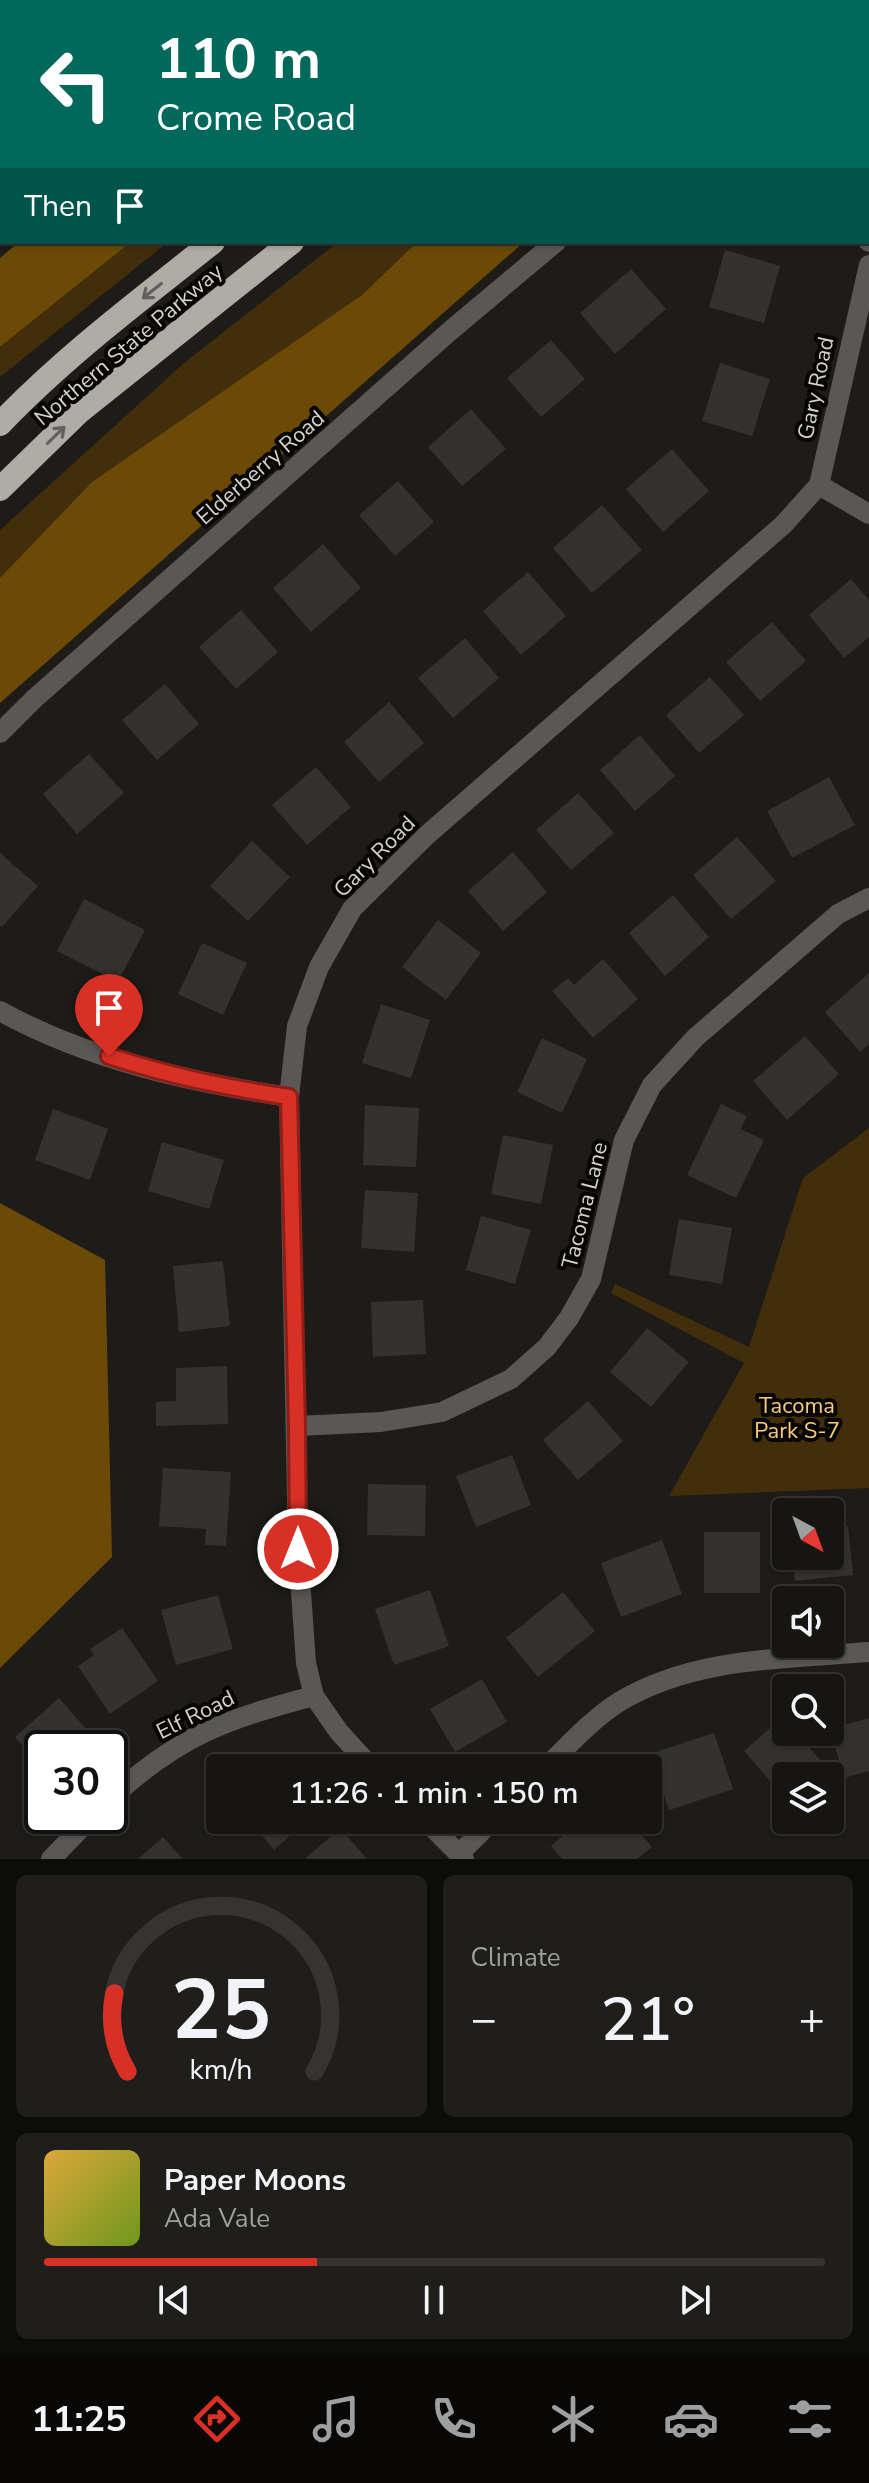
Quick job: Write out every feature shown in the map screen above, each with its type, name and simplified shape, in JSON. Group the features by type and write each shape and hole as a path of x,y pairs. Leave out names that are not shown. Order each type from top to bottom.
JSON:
{"highway":[{"name":"Northern State Parkway","path":"0,424 136,303 210,244"},
{"name":"Northern State Parkway","path":"0,489 80,411 289,244"}],"street":[{"name":"Elderberry Road","path":"0,733 34,699 438,341 554,244"},
{"name":"Gary Road","path":"359,1754 314,1696 306,1663 298,1549 289,1097 297,1026 319,967 352,909 427,835 783,525 819,485 869,265"},
{"path":"819,485 869,514"},
{"name":"Tacoma Lane","path":"297,1426 381,1422 442,1412 511,1379 547,1347 569,1318 591,1279 624,1140 652,1085 695,1038 838,914 869,898"},
{"path":"0,1011 84,1047 159,1073 215,1086 289,1097"},
{"path":"561,1754 616,1704 662,1680 706,1668 869,1652"},
{"name":"Elf Road","path":"128,1784 160,1756 221,1723 314,1696"},
{"path":"51,1859 75,1834"},
{"path":"439,1834 461,1856 481,1834"}],"green space":[{"path":"129,244 166,244 0,377 0,347"},
{"path":"335,244 415,244 362,295 0,578 0,530 184,363"},
{"name":"Tacoma Park S-7","path":"869,1128 869,1488 669,1496 744,1363 611,1293 615,1284 749,1347 803,1178"}],"shaded area":[{"path":"17,244 129,244 0,347 0,258"},
{"path":"415,244 522,244 0,703 0,578 92,482 362,295"},
{"path":"0,1203 105,1260 112,1557 0,1668"}],"building":[{"path":"725,250 780,266 764,323 709,307"},
{"path":"631,269 666,309 615,354 580,313"},
{"path":"551,340 585,379 541,417 507,378"},
{"path":"720,363 770,379 752,436 702,421"},
{"path":"471,409 506,449 462,486 428,447"},
{"path":"672,449 709,491 663,532 626,489"},
{"path":"398,481 434,522 395,556 359,515"},
{"path":"602,505 642,550 592,593 553,548"},
{"path":"323,544 361,588 311,632 273,588"},
{"path":"528,572 566,616 521,655 483,611"},
{"path":"851,579 869,600 869,637 844,658 809,615"},
{"path":"241,610 278,652 236,689 199,647"},
{"path":"772,622 806,661 760,701 726,662"},
{"path":"465,638 499,678 453,718 418,678"},
{"path":"710,677 744,715 699,753 666,715"},
{"path":"165,684 199,724 157,760 122,720"},
{"path":"389,702 424,743 379,782 344,742"},
{"path":"640,735 675,776 635,811 600,770"},
{"path":"89,754 124,793 77,834 43,794"},
{"path":"316,767 351,807 307,845 272,805"},
{"path":"829,777 855,825 792,858 767,811"},
{"path":"578,793 614,833 571,870 536,830"},
{"path":"737,837 776,881 731,919 693,875"},
{"path":"252,841 290,877 248,921 210,886"},
{"path":"513,852 547,892 503,931 468,891"},
{"path":"0,853 38,886 2,927 0,925"},
{"path":"673,895 709,937 665,976 629,933"},
{"path":"84,899 145,930 118,982 57,951"},
{"path":"438,920 481,953 446,1000 402,967"},
{"path":"202,943 247,963 223,1015 178,994"},
{"path":"603,959 638,999 593,1038 552,991 568,978 574,985"},
{"path":"869,973 869,1044 860,1052 825,1012"},
{"path":"381,1004 430,1020 411,1078 362,1063"},
{"path":"805,1036 839,1074 787,1120 753,1081"},
{"path":"542,1038 587,1059 562,1113 517,1092"},
{"path":"721,1104 747,1116 741,1129 764,1140 736,1198 687,1175"},
{"path":"365,1105 419,1108 416,1167 363,1165"},
{"path":"53,1109 108,1129 90,1180 35,1160"},
{"path":"503,1135 553,1145 541,1204 491,1194"},
{"path":"162,1142 224,1160 209,1209 148,1191"},
{"path":"365,1190 418,1193 414,1252 361,1248"},
{"path":"481,1216 531,1230 515,1284 466,1270"},
{"path":"679,1219 732,1228 722,1284 669,1275"},
{"path":"223,1261 230,1326 179,1332 173,1266"},
{"path":"423,1300 426,1354 373,1357 371,1302"},
{"path":"647,1328 689,1362 651,1407 610,1372"},
{"path":"227,1366 228,1424 156,1426 156,1402 176,1401 176,1368"},
{"path":"588,1401 623,1441 578,1480 543,1440"},
{"path":"512,1455 531,1505 476,1527 456,1476"},
{"path":"163,1468 231,1472 226,1546 205,1545 206,1529 159,1526"},
{"path":"368,1484 426,1485 425,1536 367,1535"},
{"path":"844,1526 848,1526 853,1575 795,1581 794,1570 844,1570"},
{"path":"704,1532 760,1532 760,1593 704,1593"},
{"path":"662,1540 682,1594 621,1617 601,1563"},
{"path":"430,1590 449,1646 394,1665 375,1609"},
{"path":"563,1592 595,1631 538,1677 506,1638"},
{"path":"218,1595 233,1649 176,1665 161,1610"},
{"path":"122,1628 158,1681 110,1714 78,1666 94,1655 90,1649"},
{"path":"482,1679 507,1722 455,1752 430,1709"},
{"path":"59,1698 87,1730 24,1730 24,1747 15,1737"},
{"path":"869,1718 869,1771 844,1778 844,1762 839,1762 835,1746 844,1746 844,1725"},
{"path":"772,1727 772,1746 808,1746 822,1762 772,1762 770,1781 744,1751"},
{"path":"714,1733 733,1789 669,1810 662,1789 662,1754 650,1754"},
{"path":"261,1834 292,1834 274,1850"},
{"path":"333,1834 345,1834 367,1859 305,1859"},
{"path":"565,1834 640,1834 652,1847 637,1859 562,1859 551,1846"},
{"path":"163,1837 183,1859 138,1859"}],"route":[{"path":"109,1056 159,1073 215,1086 289,1097 298,1549"}]}
